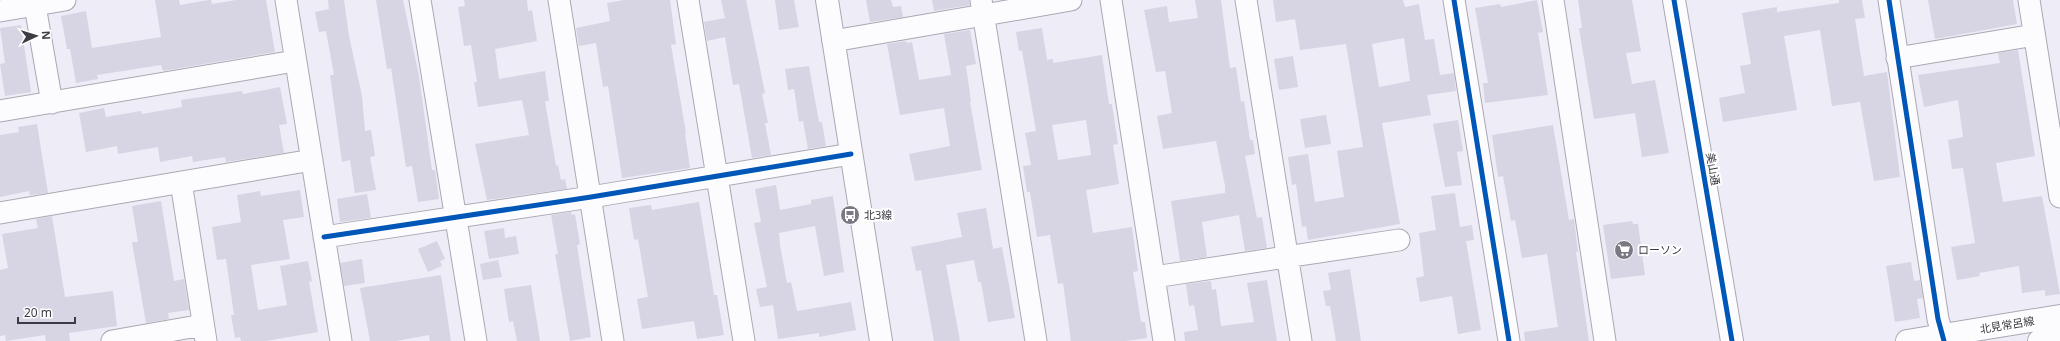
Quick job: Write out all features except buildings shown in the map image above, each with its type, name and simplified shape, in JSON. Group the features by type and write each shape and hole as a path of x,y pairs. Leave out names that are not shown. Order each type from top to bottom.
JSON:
{"street":[{"path":"0,11 35,2 65,0"},
{"path":"286,0 341,341"},
{"path":"420,0 476,341"},
{"path":"559,0 613,341"},
{"path":"688,0 744,341"},
{"path":"827,0 881,341"},
{"path":"833,41 982,8 1071,0"},
{"path":"1111,0 1164,341"},
{"path":"1246,0 1301,341"},
{"path":"1454,0 1508,341"},
{"path":"1553,0 1605,341"},
{"name":"美山通","path":"1674,0 1732,341"},
{"path":"1889,0 1938,319 1943,338"},
{"path":"2029,0 2060,197"},
{"path":"35,2 52,103"},
{"path":"982,8 1036,341"},
{"path":"1897,58 2034,35"},
{"path":"0,111 295,61"},
{"path":"324,237 591,197 851,154"},
{"path":"0,213 312,160"},
{"path":"112,341 204,333 181,182"},
{"path":"1154,278 1399,240"},
{"name":"北見常呂線","path":"1907,341 1943,338 2060,316"},
{"name":"北見常呂線","path":"2039,341 2060,337"}],"cycle path":[{"path":"1454,0 1509,341"},
{"path":"1674,0 1732,341"},
{"path":"1889,0 1938,319 1944,341"},
{"path":"324,237 591,197 851,154"}],"place":[{"name":"北3線","path":"850,215"},
{"name":"ローソン","path":"1624,250"}]}
